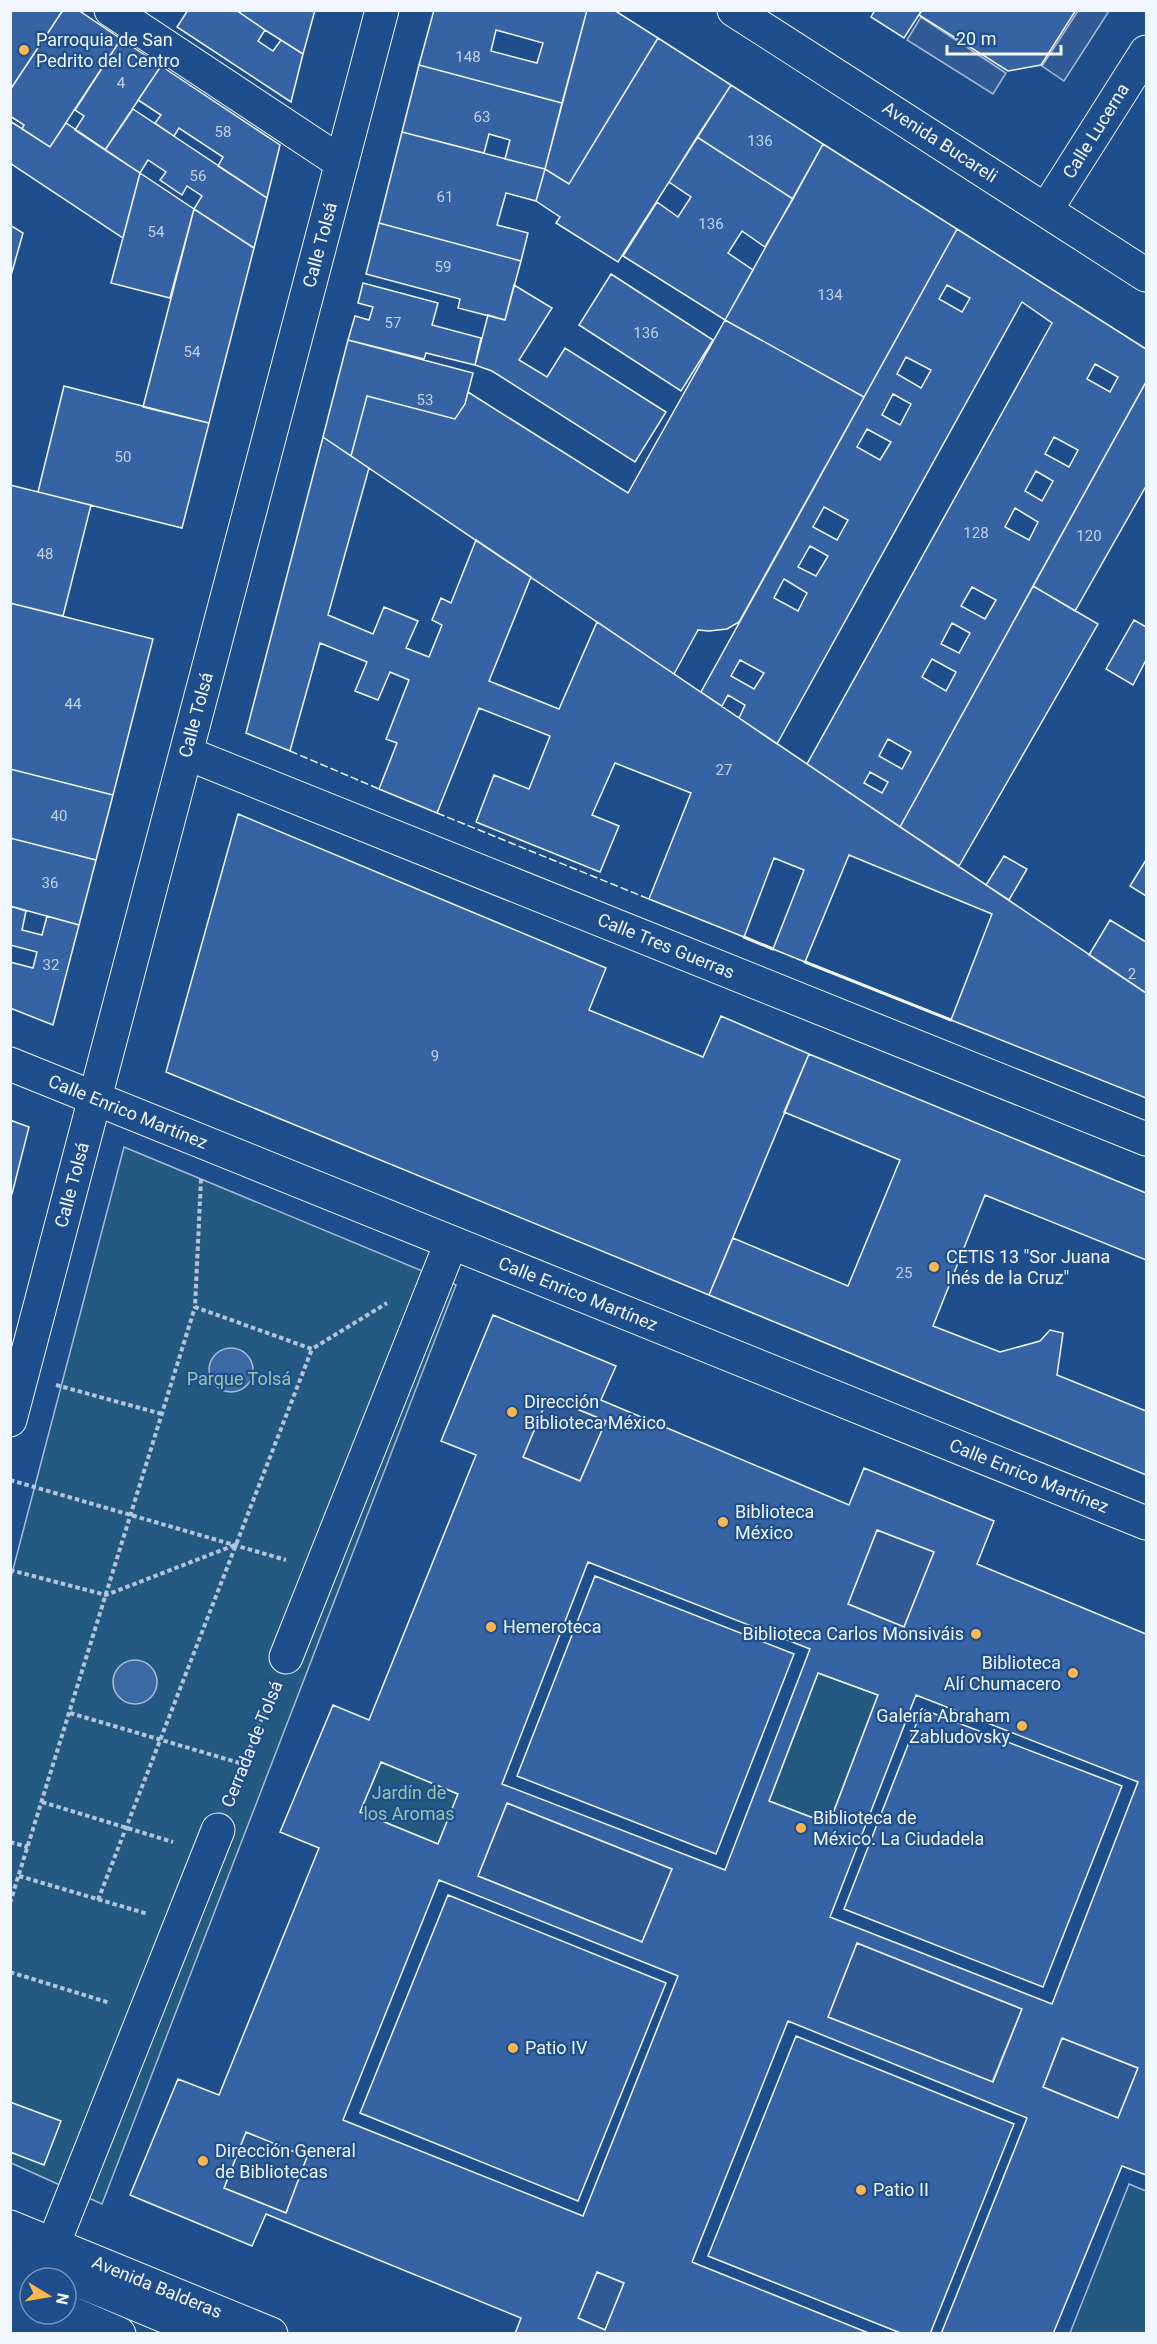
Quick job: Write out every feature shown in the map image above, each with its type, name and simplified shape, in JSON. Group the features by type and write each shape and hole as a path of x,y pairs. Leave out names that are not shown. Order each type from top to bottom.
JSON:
{"street":[{"path":"111,10 342,163"},
{"name":"Calle Tolsá","path":"10,1420 382,10"},
{"name":"Avenida Bucareli","path":"734,10 1146,274"},
{"name":"Calle Lucerna","path":"1046,210 1146,52"},
{"name":"Calle Tres Guerras","path":"186,753 1146,1139"},
{"name":"Calle Enrico Martínez","path":"10,1064 1146,1523"},
{"name":"Cerrada de Tolsá","path":"286,1657 451,1243"},
{"path":"53,2245 213,1842"},
{"name":"Avenida Balderas","path":"10,2227 271,2334"},
{"path":"10,2252 208,2334"},
{"path":"10,2314 57,2334"},
{"path":"78,2316 119,2334"}],"path":[{"path":"10,1904 195,1307 203,1142"},
{"path":"98,1900 312,1349 391,1300"},
{"path":"195,1307 312,1349"},
{"path":"22,1375 162,1414"},
{"path":"10,1480 320,1571"},
{"path":"10,1570 106,1595 236,1545"},
{"name":"Cerrada de Tolsá","path":"213,1842 286,1657"},
{"path":"70,1713 243,1764"},
{"path":"42,1802 126,1828 213,1842"},
{"path":"10,1842 28,1847"},
{"path":"19,1876 180,1923"},
{"path":"10,1971 144,2014"}],"green space":[{"name":"Parque Tolsá","path":"124,1147 456,1285 102,2204 11,2163 11,1577"},
{"path":"818,1673 878,1695 829,1824 769,1801"},
{"name":"Jardín de los Aromas","path":"381,1762 458,1794 438,1844 360,1812"},
{"path":"1129,2184 1146,2191 1146,2333 1070,2333"}],"shaded area":[{"path":"1078,11 1109,11 1064,81 1042,66"},
{"path":"921,17 1006,73 993,94 907,40"},
{"path":"231,1348 246,1355 253,1370 246,1385 231,1392 216,1385 209,1370 216,1355"},
{"path":"548,1397 606,1421 580,1481 523,1457"},
{"path":"877,1530 934,1552 904,1627 848,1604"},
{"path":"135,1660 150,1667 157,1682 150,1697 135,1704 120,1697 113,1682 120,1667"},
{"path":"507,1803 672,1869 642,1942 478,1876"},
{"path":"857,1943 1022,2009 992,2082 828,2017"},
{"path":"1062,2038 1138,2068 1118,2118 1043,2087"},
{"path":"246,2132 307,2157 286,2213 224,2188"},
{"path":"597,2272 624,2283 605,2330 578,2318"}],"building":[{"name":"Parroquia de San Pedrito del Centro","path":"10,10 63,10 10,90"},
{"path":"63,10 78,10 121,39 50,147 22,129 24,125 10,116 10,90"},
{"path":"188,10 236,10 265,30 258,41 273,51 281,40 303,54 291,102 177,27"},
{"path":"236,10 315,10 303,54 265,30"},
{"path":"434,10 587,10 562,103 419,65","holes":["496,30 543,43 537,63 491,51"]},
{"path":"587,10 614,10 658,38 569,184 545,169"},
{"path":"875,10 922,10 904,38 871,17"},
{"path":"922,10 1076,10 1041,65 1008,71 919,15"},
{"path":"658,38 731,85 618,262 556,223 560,217 536,201 545,169 569,184"},
{"path":"121,39 161,66 105,150 75,130 84,116 75,110"},
{"path":"419,65 562,103 545,169 505,159 510,140 489,134 484,153 402,132"},
{"path":"161,66 280,145 267,198 218,166 223,157 179,128 174,136 155,123 161,115 138,100"},
{"path":"731,85 823,144 793,199 697,137"},
{"path":"133,109 267,198 254,248 194,209 202,196 187,186 182,195 160,180 166,172 148,160 140,173 105,150"},
{"path":"10,121 50,147 66,123 140,173 123,238 10,163"},
{"path":"402,132 545,169 536,201 506,193 497,225 528,233 521,261 379,223"},
{"path":"697,137 793,199 765,247 742,231 728,253 753,270 725,320 623,256 657,202 678,217 691,197 669,182"},
{"path":"823,144 957,229 864,397 725,320"},
{"path":"140,173 194,209 170,298 111,283"},
{"path":"194,209 254,248 209,423 143,407"},
{"path":"379,223 521,261 505,320 458,308 460,299 366,274"},
{"path":"10,225 23,233 10,279"},
{"path":"957,229 1146,349 1146,382 900,827 807,764 1052,323 1022,302 777,744 739,718 745,705 728,695 722,706 701,692","holes":["947,285 970,298 962,312 939,299","906,357 931,370 921,388 897,374","1095,364 1118,377 1110,392 1087,379","893,394 911,404 900,425 882,415","867,429 891,442 880,460 857,447","1054,437 1078,450 1069,467 1045,454","1036,471 1053,481 1042,501 1025,491","824,507 848,520 837,540 813,527","1015,508 1038,522 1029,540 1005,527","810,546 828,556 816,576 798,567","784,579 807,593 798,611 774,598","972,587 996,600 985,619 961,606","952,623 970,633 959,653 941,644","932,659 956,672 946,691 922,677","740,660 764,673 754,689 731,676","888,739 911,752 902,769 879,756","870,772 888,782 882,793 864,783"]},
{"path":"611,274 713,340 681,391 579,325"},
{"path":"363,283 438,303 432,325 481,338 475,365 426,353 424,359 348,340 355,316 369,320 373,307 358,303"},
{"path":"514,285 552,308 519,360 547,377 565,348 666,412 635,462 492,371 475,365 488,315 505,320"},
{"path":"725,320 864,397 739,622 727,629 698,630 674,674 351,456 367,396 455,419 465,404 468,392 628,493"},
{"path":"348,340 473,373 465,404 455,419 367,396 351,456 323,437"},
{"path":"1146,382 1146,486 1075,611 1033,586"},
{"path":"64,386 209,423 182,528 38,492"},
{"path":"323,437 369,468 328,615 373,634 384,607 418,621 406,648 429,657 442,625 432,620 441,598 451,603 476,540 531,577 489,681 559,709 597,622 1146,993 1146,1098 951,1020 992,914 849,855 805,962 773,949 804,870 774,858 744,937 649,899 691,793 615,763 592,815 619,826 600,872 476,822 494,775 529,789 550,736 479,708 437,813 379,789 397,743 386,739 409,680 390,672 378,700 355,691 367,662 320,643 290,751 246,733"},
{"path":"10,485 91,505 63,616 10,603"},
{"path":"1033,586 1098,624 959,866 900,827"},
{"path":"10,603 153,639 113,795 10,769"},
{"path":"1134,620 1146,627 1146,660 1133,685 1106,669"},
{"path":"10,769 113,795 96,860 10,838"},
{"path":"238,814 606,968 589,1010 703,1057 721,1016 809,1054 709,1295 166,1072"},
{"path":"10,838 96,860 79,925 10,906"},
{"path":"1004,856 1027,869 1009,900 986,885"},
{"path":"1146,860 1146,896 1130,886"},
{"path":"10,906 26,911 22,930 42,935 47,916 79,925 53,1025 10,1008 10,962 33,968 37,952 10,945"},
{"path":"1110,920 1146,942 1146,993 1089,955"},
{"path":"809,1054 1146,1193 1146,1260 985,1195 933,1326 1000,1352 1040,1341 1050,1330 1063,1333 1057,1375 1146,1411 1146,1475 709,1295 733,1238 848,1286 900,1160 784,1112"},
{"path":"10,1120 29,1127 12,1194 10,1193"},
{"name":"Biblioteca de México. La Ciudadela","path":"493,1315 616,1366 601,1400 849,1505 864,1468 994,1521 977,1564 1146,1634 1146,2175 1122,2166 1053,2334 930,2334 1014,2124 796,2036 708,2256 903,2334 515,2334 521,2318 266,2214 252,2246 130,2195 178,2079 219,2095 319,1848 280,1832 333,1705 369,1720 476,1455 441,1441","holes":["548,1397 606,1421 580,1481 523,1457","877,1530 934,1552 904,1627 848,1604","595,1576 794,1654 716,1854 517,1776","818,1673 878,1695 829,1824 769,1801","922,1709 1122,1786 1043,1987 844,1909","381,1762 458,1794 438,1844 360,1812","507,1803 672,1869 642,1942 478,1876","448,1895 666,1983 578,2201 360,2113","857,1943 1022,2009 993,2082 828,2017","1062,2038 1138,2068 1118,2118 1043,2087","246,2132 307,2157 286,2213 224,2188","597,2272 624,2283 605,2330 578,2318"]},
{"path":"588,1562 810,1649 725,1870 502,1784"},
{"path":"916,1695 1138,1782 1052,2004 830,1917"},
{"name":"Patio IV","path":"439,1880 678,1976 583,2216 343,2120"},
{"name":"Patio II","path":"788,2021 1027,2118 941,2334 871,2334 692,2262"},
{"path":"10,2102 61,2121 44,2165 10,2152"}],"fence":[{"path":"290,751 379,789"},
{"path":"437,813 649,899"}],"wall":[{"path":"744,937 773,949"},
{"path":"805,962 951,1020"}],"place":[{"name":"Parroquia de San Pedrito del Centro","path":"24,50"},
{"name":"CETIS 13 \"Sor Juana Inés de la Cruz\"","path":"934,1267"},
{"name":"Dirección Biblioteca México","path":"512,1412"},
{"name":"Biblioteca México","path":"723,1522"},
{"name":"Hemeroteca","path":"491,1627"},
{"name":"Biblioteca Carlos Monsiváis","path":"976,1634"},
{"name":"Biblioteca Alí Chumacero","path":"1073,1673"},
{"name":"Galería Abraham Zabludovsky","path":"1022,1726"},
{"name":"Biblioteca de México. La Ciudadela","path":"801,1828"},
{"name":"Patio IV","path":"513,2048"},
{"name":"Dirección General de Bibliotecas","path":"203,2161"},
{"name":"Patio II","path":"861,2190"}]}
